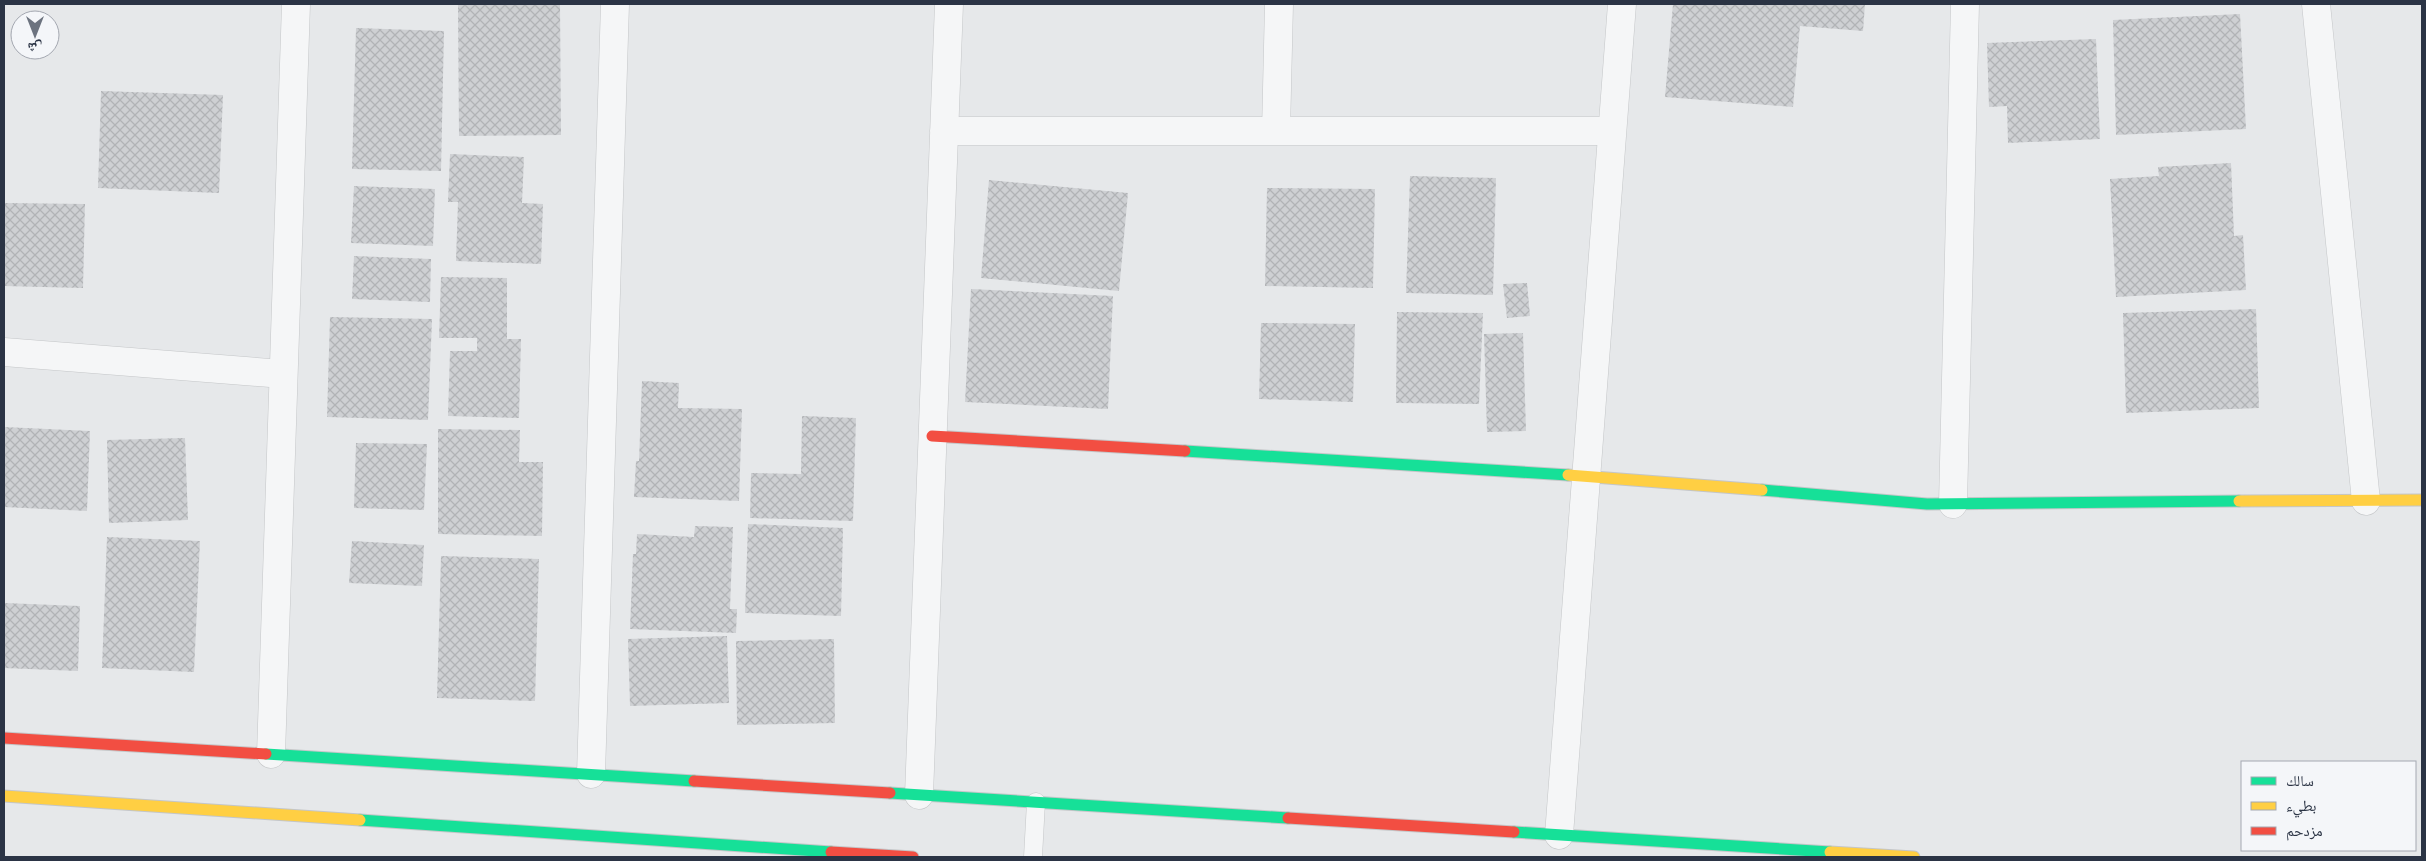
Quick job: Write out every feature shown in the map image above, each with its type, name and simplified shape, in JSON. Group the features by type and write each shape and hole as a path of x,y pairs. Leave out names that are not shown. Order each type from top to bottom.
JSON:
{"street":[{"path":"271,754 296,4"},
{"path":"591,774 615,4"},
{"path":"919,795 949,4"},
{"path":"1276,131 1279,4"},
{"path":"1559,835 1622,4"},
{"path":"1953,504 1965,4"},
{"path":"2316,4 2366,501"},
{"path":"944,131 1612,131"},
{"path":"4,352 284,374"},
{"path":"932,436 1586,476 1927,504 2422,500"},
{"path":"4,738 1914,857"},
{"path":"4,796 905,857"}],"lane":[{"path":"1033,857 1036,802"}],"building":[{"path":"458,4 560,4 561,135 459,136"},
{"path":"1673,4 1865,4 1863,31 1800,26 1793,107 1665,97"},
{"path":"2240,14 2246,129 2116,135 2113,20"},
{"path":"356,28 444,31 441,171 352,169"},
{"path":"2096,39 2100,139 2008,143 2007,106 1989,107 1987,43"},
{"path":"101,91 223,95 219,193 98,188"},
{"path":"450,154 524,157 522,203 543,204 541,264 456,261 458,202 448,202"},
{"path":"2231,163 2234,236 2243,235 2246,290 2116,297 2110,179 2159,176 2158,167"},
{"path":"1410,176 1496,178 1493,295 1406,293"},
{"path":"989,180 1128,193 1119,291 981,278"},
{"path":"354,186 435,189 433,246 351,243"},
{"path":"1267,188 1375,189 1373,288 1265,286"},
{"path":"4,203 85,204 83,288 4,286"},
{"path":"354,256 431,259 430,302 352,299"},
{"path":"441,277 507,278 507,339 521,339 519,418 448,416 450,351 477,351 477,338 439,338"},
{"path":"1527,283 1530,316 1507,318 1503,284"},
{"path":"971,289 1113,296 1108,409 965,402"},
{"path":"2256,309 2259,408 2126,413 2123,313"},
{"path":"1397,312 1483,313 1479,404 1396,403"},
{"path":"330,317 432,319 428,420 327,417"},
{"path":"1261,323 1355,324 1353,402 1259,399"},
{"path":"1523,333 1526,431 1487,432 1484,334"},
{"path":"642,381 679,383 678,408 742,409 739,501 634,497 636,461 639,461"},
{"path":"802,416 856,418 853,521 750,518 751,473 801,474"},
{"path":"4,427 90,431 87,511 4,507"},
{"path":"438,429 520,430 519,462 543,462 542,536 438,534"},
{"path":"185,438 188,520 109,523 107,440"},
{"path":"356,443 427,444 424,510 354,508"},
{"path":"748,524 843,528 841,616 745,613"},
{"path":"695,526 733,527 730,609 737,609 736,633 630,629 633,554 636,554 637,534 694,537"},
{"path":"107,537 200,541 194,672 102,668"},
{"path":"352,541 424,545 422,586 349,583"},
{"path":"441,556 539,559 535,701 437,698"},
{"path":"4,603 80,606 78,671 4,668"},
{"path":"727,636 729,703 630,706 628,639"},
{"path":"834,639 835,723 737,725 736,641"}],"traffic: fast":[{"path":"1185,451 1568,475"},
{"path":"1762,490 1927,504 2239,501"},
{"path":"266,754 694,781"},
{"path":"890,793 1288,818"},
{"path":"360,820 831,852"},
{"path":"1514,832 1830,852"}],"traffic: slow":[{"path":"1568,475 1762,490"},
{"path":"2239,501 2422,500"},
{"path":"4,796 360,820"},
{"path":"1830,852 1914,857"}],"traffic: jam":[{"path":"932,436 1185,451"},
{"path":"4,738 266,754"},
{"path":"694,781 890,793"},
{"path":"1288,818 1514,832"},
{"path":"831,852 913,857"}]}
